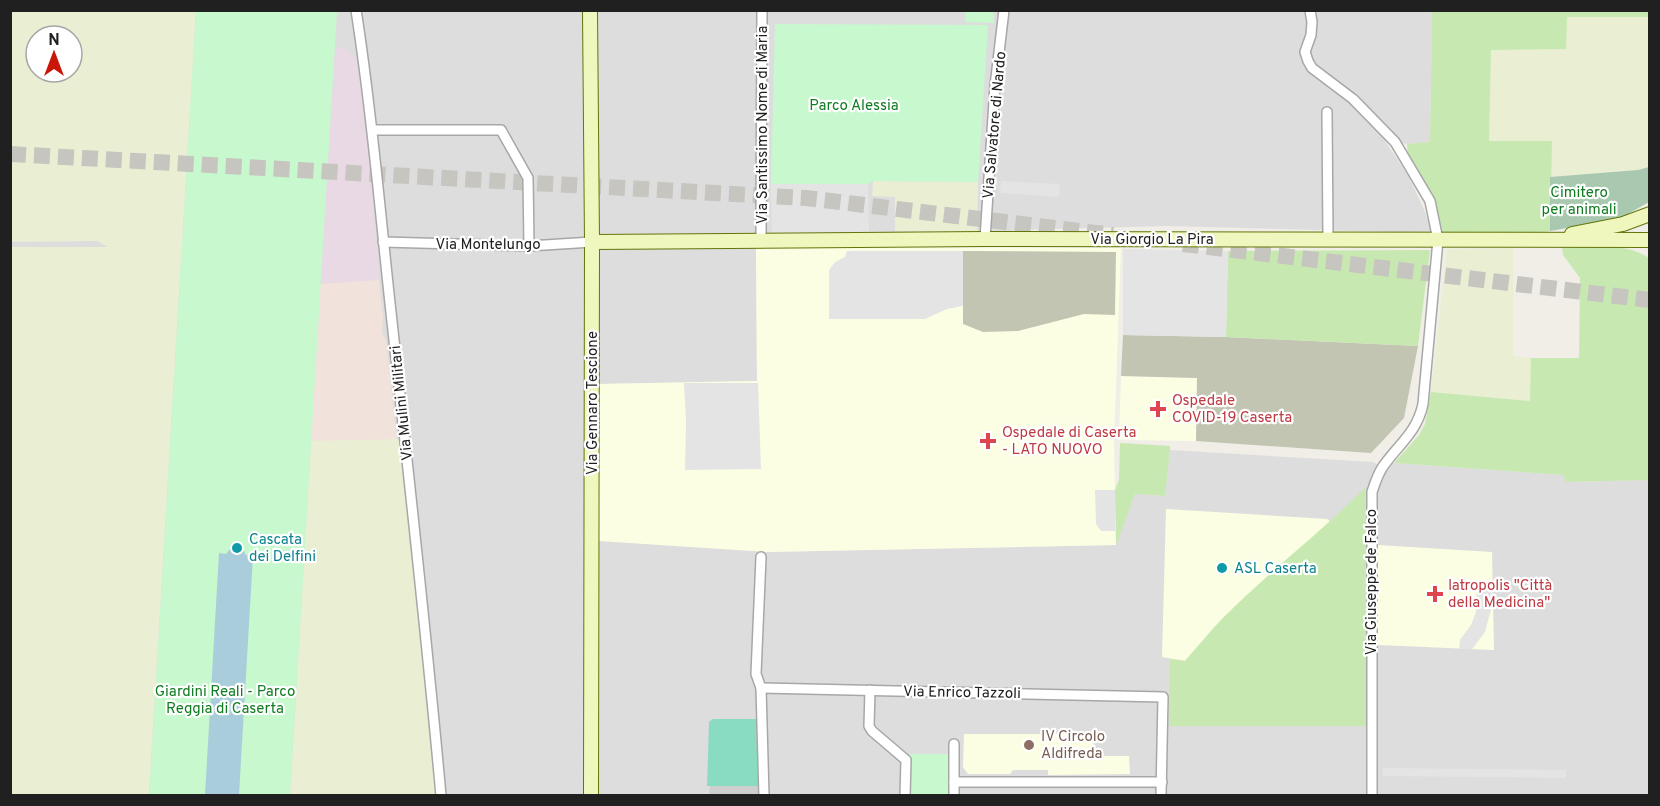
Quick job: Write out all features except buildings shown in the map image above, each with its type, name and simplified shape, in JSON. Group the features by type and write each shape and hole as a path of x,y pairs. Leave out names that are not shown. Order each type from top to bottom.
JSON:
{"street":[{"name":"Via Mulini Militari","path":"357,10 373,130 441,795"},
{"name":"Via Gennaro Tescione","path":"590,10 591,795"},
{"name":"Via Santissimo Nome di Maria","path":"761,239 762,10"},
{"name":"Via Salvatore di Nardo","path":"985,239 995,87 1004,10"},
{"name":"Via Giuseppe de Falco","path":"1310,10 1311,35 1305,52 1308,61 1312,68 1353,99 1395,142 1430,201 1438,240 1420,419 1413,431 1382,467 1372,492 1372,795"},
{"path":"1327,112 1328,238"},
{"path":"373,130 501,130 528,178 529,246"},
{"name":"Via Giorgio La Pira","path":"1544,240 1623,224 1650,214"},
{"name":"Via Giorgio La Pira","path":"592,242 761,239 1650,240"},
{"name":"Via Giorgio La Pira","path":"1622,240 1650,250"},
{"name":"Via Montelungo","path":"383,242 529,246 592,242"},
{"path":"761,557 756,674 761,688 764,795"},
{"name":"Via Enrico Tazzoli","path":"761,688 1163,698 1162,782"},
{"path":"870,690 869,726 906,760 905,795"},
{"path":"954,744 954,795"},
{"path":"954,782 1162,782 1161,795"}],"shaded area":[{"path":"10,11 1432,11 1430,143 1407,144 1385,141 1409,177 1425,212 1431,233 1167,226 1014,230 975,242 756,240 757,381 599,384 592,388 591,537 766,552 1115,545 1135,494 1165,496 1170,450 1373,462 1382,467 1394,463 1564,475 1566,482 1649,480 1649,795 11,795"},
{"path":"11,11 196,11 149,795 11,795 11,247 108,247 97,241 11,242"},
{"path":"1567,17 1649,17 1649,167 1638,170 1550,177 1552,141 1489,141 1491,50"},
{"path":"335,48 344,48 360,61 365,126 369,137 379,280 320,284"},
{"path":"873,181 978,182 977,233 895,231 895,197 872,196"},
{"path":"1001,181 1060,184 1059,197 1000,193"},
{"path":"771,184 868,184 869,236 772,236"},
{"path":"756,247 1121,248 1114,442 1116,545 766,552 598,541 599,384 757,381"},
{"path":"1513,248 1513,356 1531,358 1530,401 1431,392 1447,249"},
{"path":"1123,249 1228,251 1226,337 1123,335"},
{"path":"847,251 963,251 963,306 947,309 925,319 829,319 829,270 835,262 845,257"},
{"path":"963,251 1116,252 1115,315 1084,314 1018,331 983,332 963,324"},
{"path":"379,280 383,317 382,333 386,340 397,441 311,441 320,284"},
{"path":"1123,335 1226,337 1418,346 1404,418 1371,453 1196,441 1197,378 1121,376"},
{"name":"Ospedale COVID-19 Caserta","path":"1121,376 1197,378 1196,441 1119,440"},
{"path":"684,383 758,383 761,469 685,470"},
{"path":"405,439 441,795 290,796 311,441"},
{"path":"1095,490 1115,490 1115,531 1101,531 1096,524"},
{"path":"1166,509 1327,519 1331,522 1224,617 1185,661 1162,657"},
{"name":"Iatropolis \"Città della Medicina\"","path":"1378,545 1492,552 1494,650 1378,645 1376,552"},
{"path":"1493,587 1493,602 1485,632 1472,649 1459,649 1460,640 1471,625 1476,612 1477,590"},
{"name":"IV Circolo Aldifreda","path":"964,734 1093,734 1094,756 1129,756 1130,774 1048,775 1048,770 1013,770 1010,774 968,774 963,767"},
{"path":"1383,768 1566,770 1566,778 1382,776"},
{"path":"710,786 758,786 758,795 709,795"}],"green space":[{"name":"Giardini Reali - Parco Reggia di Caserta","path":"196,11 337,11 290,795 149,796"},
{"path":"965,11 994,11 994,23 965,22"},
{"path":"1432,11 1649,11 1649,17 1567,17 1566,49 1491,50 1489,141 1552,141 1550,231 1530,234 1441,233 1432,199 1408,158 1407,144 1430,142"},
{"name":"Parco Alessia","path":"775,24 988,25 978,182 873,181 868,184 771,184"},
{"name":"Cimitero per animali","path":"1649,167 1649,202 1619,219 1550,231 1550,177 1638,170"},
{"path":"1562,246 1618,247 1649,258 1649,480 1566,482 1563,475 1394,463 1419,435 1425,424 1431,392 1530,401 1531,358 1579,358 1580,278 1563,255"},
{"path":"1430,250 1418,346 1226,337 1228,251"},
{"path":"1120,443 1170,446 1170,450 1165,496 1135,494 1116,545 1115,490 1119,480"},
{"path":"1365,488 1372,726 1169,726 1170,659 1185,661 1242,599"},
{"path":"713,719 756,719 758,786 707,786 709,722"},
{"path":"910,754 949,754 949,795 909,796"}],"water":[{"path":"238,548 246,555 253,556 239,795 205,795 219,553 226,554 230,549"}],"tunnel":[{"path":"10,154 806,198 1113,235"},
{"path":"1183,244 1650,300"}],"place":[{"name":"Ospedale COVID-19 Caserta","path":"1158,409"},
{"name":"Ospedale di Caserta - LATO NUOVO","path":"988,441"},
{"name":"Cascata dei Delfini","path":"237,548"},
{"name":"ASL Caserta","path":"1222,568"},
{"name":"Iatropolis \"Città della Medicina\"","path":"1435,594"},
{"name":"IV Circolo Aldifreda","path":"1029,745"}]}
